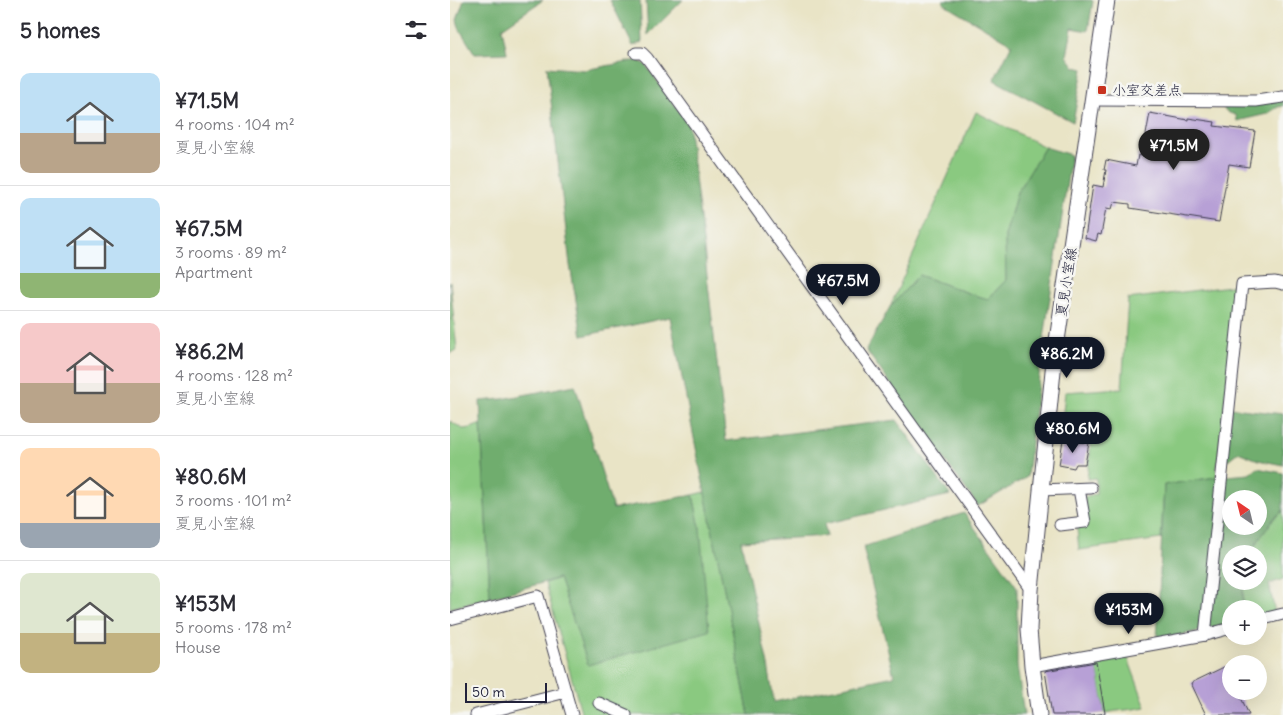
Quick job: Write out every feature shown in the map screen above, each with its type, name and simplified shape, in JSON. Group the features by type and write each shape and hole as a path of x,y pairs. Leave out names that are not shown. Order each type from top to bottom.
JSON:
{"main road":[{"name":"夏見小室線","path":"1039,715 1029,629 1031,590 1054,361 1107,0"}],"street":[{"path":"636,53 642,53 648,58 1031,590"},
{"path":"1092,100 1256,101 1283,96"},
{"path":"1205,635 1242,284 1275,282 1283,284"},
{"path":"1041,490 1091,488"},
{"path":"1060,525 1085,522 1079,489"},
{"path":"450,619 538,596 572,715"},
{"path":"1267,618 1283,614"},
{"path":"1032,666 1222,630"},
{"path":"476,715 566,692"},
{"path":"599,703 626,715"}],"green space":[{"path":"464,0 543,0 502,28 507,53 475,54 460,30 457,20"},
{"path":"610,0 640,0 642,42 633,46"},
{"path":"646,0 683,0 648,35"},
{"path":"943,0 1093,1 1088,31 1072,28 1067,56 1075,67 1083,69 1073,122 994,80 1012,44 943,3"},
{"path":"633,61 645,64 688,123 726,441 897,420 950,495 824,524 827,536 741,541 768,665 774,702 894,676 863,547 964,513 1017,587 1017,665 1024,715 749,715 670,317 582,336 570,265 547,67 584,70"},
{"path":"1283,99 1283,106 1267,114 1237,121 1236,115 1227,112 1222,104"},
{"path":"976,112 1045,147 1017,192 1005,236 1006,280 988,299 919,275 890,307"},
{"path":"1045,147 1071,155 1041,359 1027,477 978,506 866,350 890,307 919,275 988,299 1006,280 1005,236 1017,192"},
{"path":"450,282 457,350 450,353"},
{"path":"1238,285 1216,477 1164,485 1161,539 1079,550 1076,518 1087,516 1084,497 1096,494 1096,478 1087,479 1092,436 1061,432 1065,392 1122,388 1128,299"},
{"path":"575,385 613,509 693,495 700,528 709,631 588,665 559,578 490,598 480,401 502,399"},
{"path":"1232,408 1283,414 1283,465 1258,460 1238,452 1224,463"},
{"path":"450,421 463,429 481,424 490,598 450,608"},
{"path":"1257,468 1283,473 1283,511 1274,518 1268,527 1268,490 1222,490 1222,535 1262,535 1255,545 1222,545 1222,590 1243,590 1243,600 1222,600 1222,626 1157,640 1164,485 1249,474"},
{"path":"705,492 749,715 582,715 545,583 559,578 569,608 700,528 693,495"},
{"path":"1283,511 1283,579 1269,584 1275,613 1267,615 1267,600 1243,600 1243,590 1267,590 1267,545 1255,545 1262,535 1268,535 1268,527 1274,518"},
{"path":"1126,653 1146,707 1105,713 1095,658"}],"building":[{"path":"1150,113 1188,120 1188,118 1215,122 1214,126 1255,131 1249,167 1229,164 1219,222 1130,208 1130,204 1114,202 1112,209 1106,208 1101,235 1098,234 1096,241 1085,238 1093,185 1103,187 1106,160 1136,166 1138,155 1142,156"},
{"path":"1063,440 1089,443 1085,464 1076,464 1074,468 1059,465"},
{"path":"1096,662 1105,713 1052,715 1045,671"},
{"path":"1222,668 1222,700 1242,700 1249,715 1206,715 1191,683"}],"place":[{"name":"小室交差点","path":"1102,90"}]}
